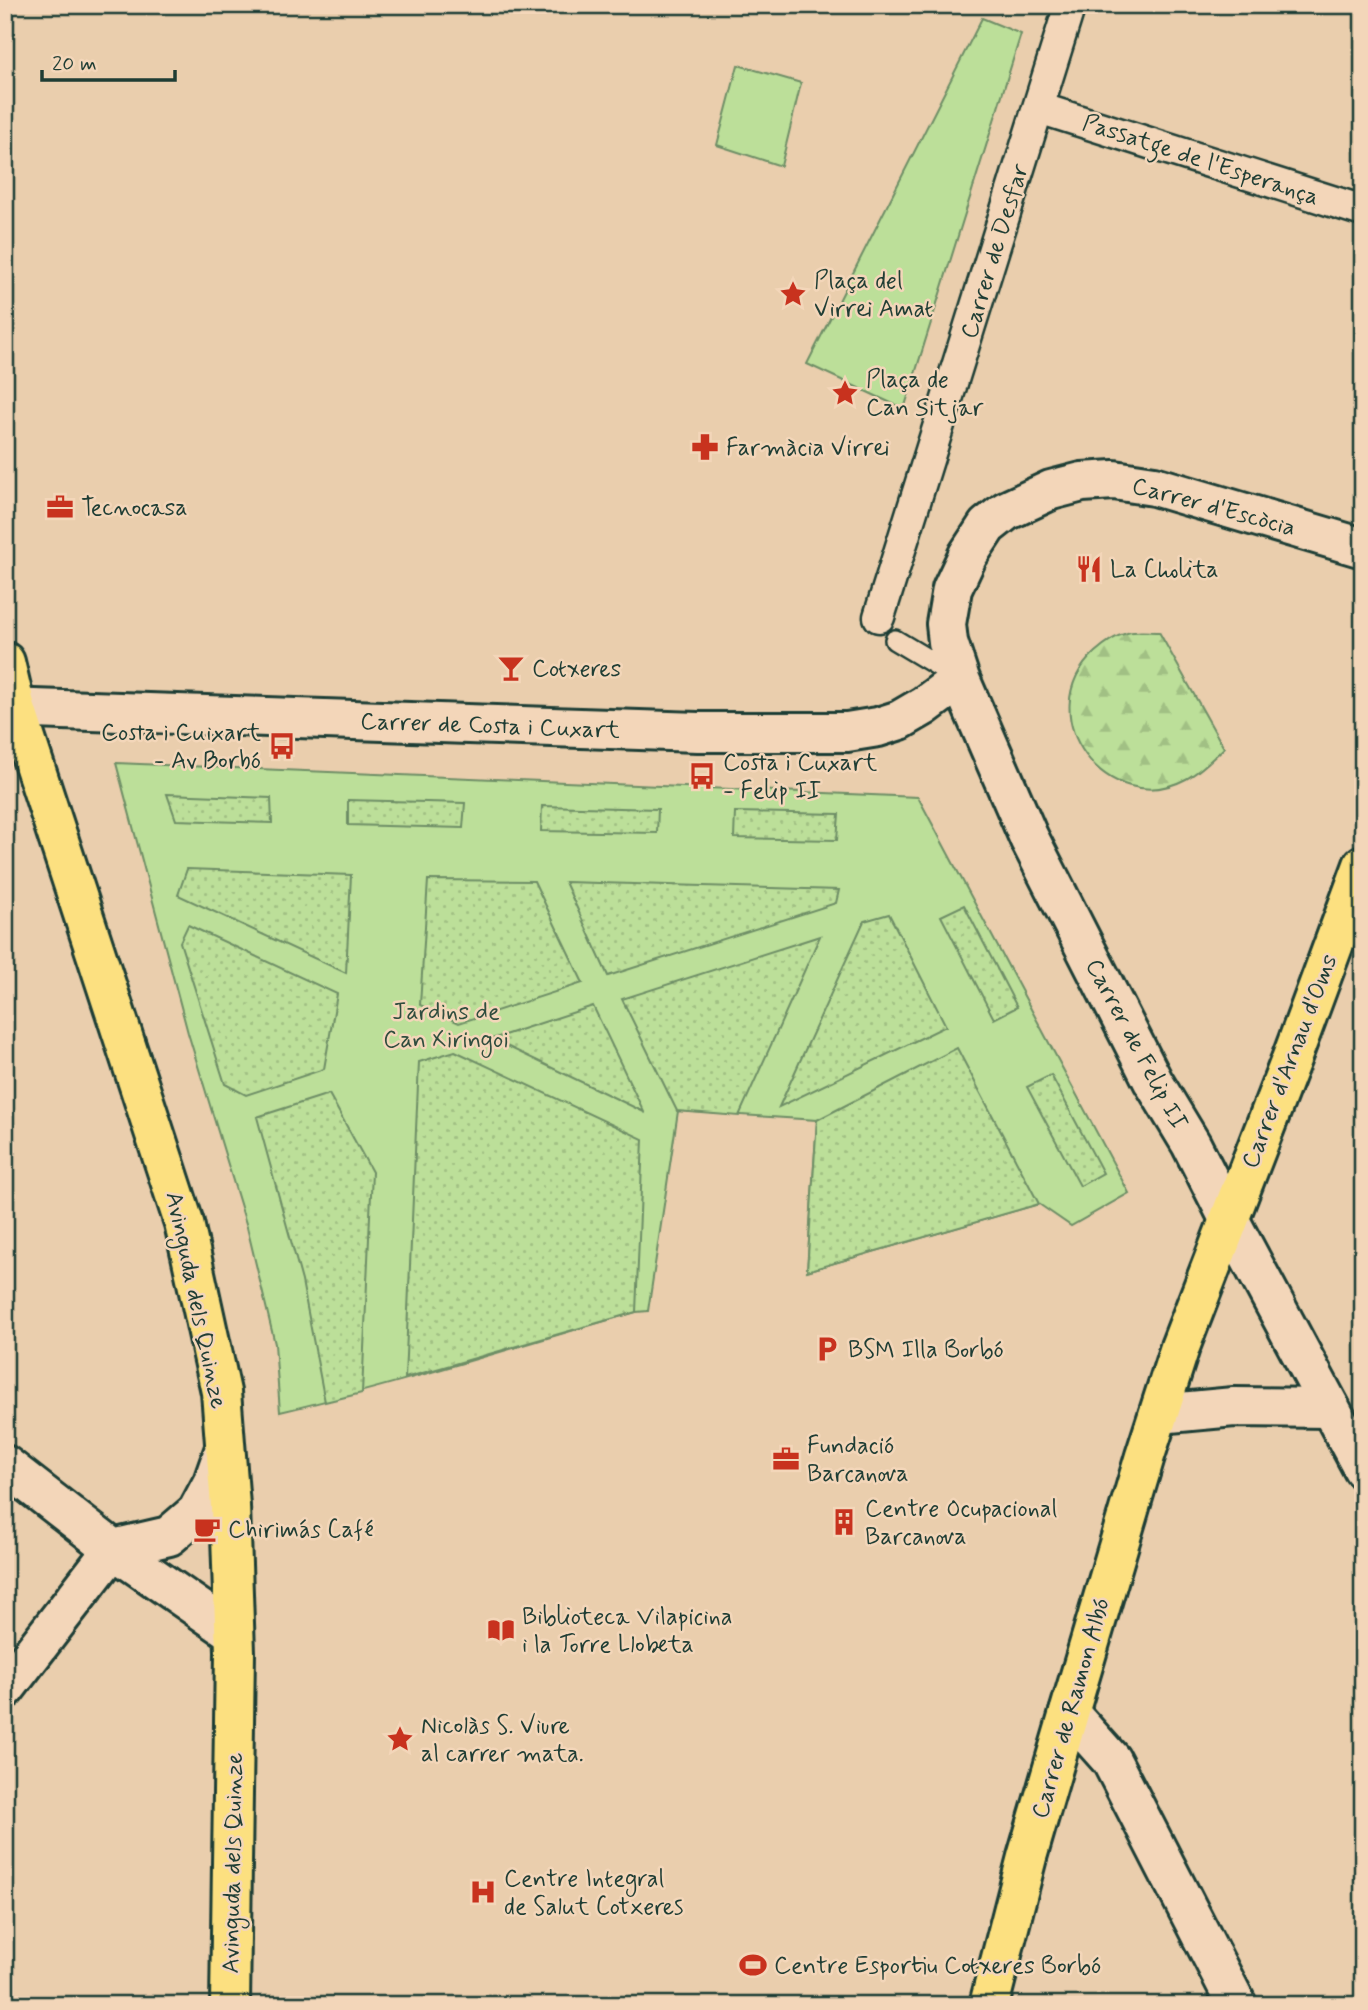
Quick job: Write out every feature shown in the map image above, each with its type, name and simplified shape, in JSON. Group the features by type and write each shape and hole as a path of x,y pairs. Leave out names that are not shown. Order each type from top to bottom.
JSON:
{"main road":[{"name":"Avinguda dels Quinze","path":"5,662 11,709 184,1223 221,1392 230,1506 234,1633 230,2005"},
{"name":"Carrer d'Arnau d'Oms","path":"1228,1217 1353,926 1363,865"},
{"name":"Carrer de Ramon Albó","path":"989,2005 1027,1857 1159,1414 1228,1217"}],"street":[{"name":"Carrer de Desfar","path":"887,628 1070,5"},
{"name":"Passatge de l'Esperança","path":"1039,108 1363,211"},
{"name":"Carrer d'Escòcia","path":"960,679 948,642 946,624 952,589 968,555 987,526 1006,511 1052,490 1082,482 1114,480 1154,486 1363,548"},
{"name":"Carrer de Costa i Cuxart","path":"11,709 684,732 847,732 900,720 960,679"},
{"name":"Carrer de Felip II","path":"960,679 1029,838 1153,1081 1191,1144 1363,1469"},
{"path":"1159,1414 1234,1406 1330,1408"},
{"path":"5,1689 113,1549 169,1535 197,1512 213,1482 225,1448"},
{"path":"5,1465 113,1549 234,1633"},
{"path":"1069,1713 1111,1760 1237,2005"}],"lane":[{"path":"887,628 960,679"}],"green space":[{"path":"982,18 1021,34 904,409 807,364"},
{"path":"738,65 801,83 781,166 717,145"},
{"path":"1159,632 1224,748 1186,779 1157,788 1129,786 1105,774 1086,755 1073,731 1070,704 1076,677 1098,649 1127,633"},
{"name":"Jardins de Can Xiringoi","path":"116,763 918,797 1129,1193 1071,1226 1039,1204 807,1271 817,1120 678,1111 648,1311 636,1312 414,1377 280,1412 275,1344 247,1227 188,1033"},
{"path":"167,794 271,798 272,823 176,820"},
{"path":"348,800 465,803 463,828 348,825"},
{"path":"542,806 658,809 657,833 541,831"},
{"path":"735,812 839,814 837,840 734,838"},
{"path":"187,869 351,875 346,973 178,895"},
{"path":"428,880 534,881 583,983 459,1023 420,1005"},
{"path":"565,882 839,890 836,903 608,976"},
{"path":"964,905 1017,1007 994,1019 941,916"},
{"path":"889,914 946,1026 779,1107 864,921"},
{"path":"188,925 337,994 324,1069 246,1095 225,1084 180,942"},
{"path":"820,936 739,1116 677,1111 622,999"},
{"path":"593,1006 644,1112 492,1039"},
{"path":"957,1048 1039,1204 807,1271 817,1120"},
{"path":"455,1051 643,1139 636,1312 405,1378 419,1062"},
{"path":"1051,1075 1103,1173 1080,1186 1027,1087"},
{"path":"329,1094 372,1172 362,1393 325,1402 302,1281 257,1117"}],"place":[{"name":"Plaça del Virrei Amat","path":"793,294"},
{"name":"Plaça de Can Sitjar","path":"845,393"},
{"name":"Farmàcia Virrei","path":"705,447"},
{"name":"Tecnocasa","path":"60,507"},
{"name":"La Cholita","path":"1089,569"},
{"name":"Cotxeres","path":"511,668"},
{"name":"Costa i Cuixart - Av Borbó","path":"282,746"},
{"name":"Costa i Cuxart - Felip II","path":"702,776"},
{"name":"BSM Illa Borbó","path":"827,1349"},
{"name":"Fundació Barcanova","path":"786,1459"},
{"name":"Centre Ocupacional Barcanova","path":"844,1522"},
{"name":"Chirimás Café","path":"207,1529"},
{"name":"Biblioteca Vilapicina i la Torre Llobeta","path":"501,1630"},
{"name":"Nicolàs S. Viure al carrer mata.","path":"400,1739"},
{"name":"Centre Integral de Salut Cotxeres","path":"483,1892"},
{"name":"Centre Esportiu Cotxeres Borbó","path":"753,1965"}]}
